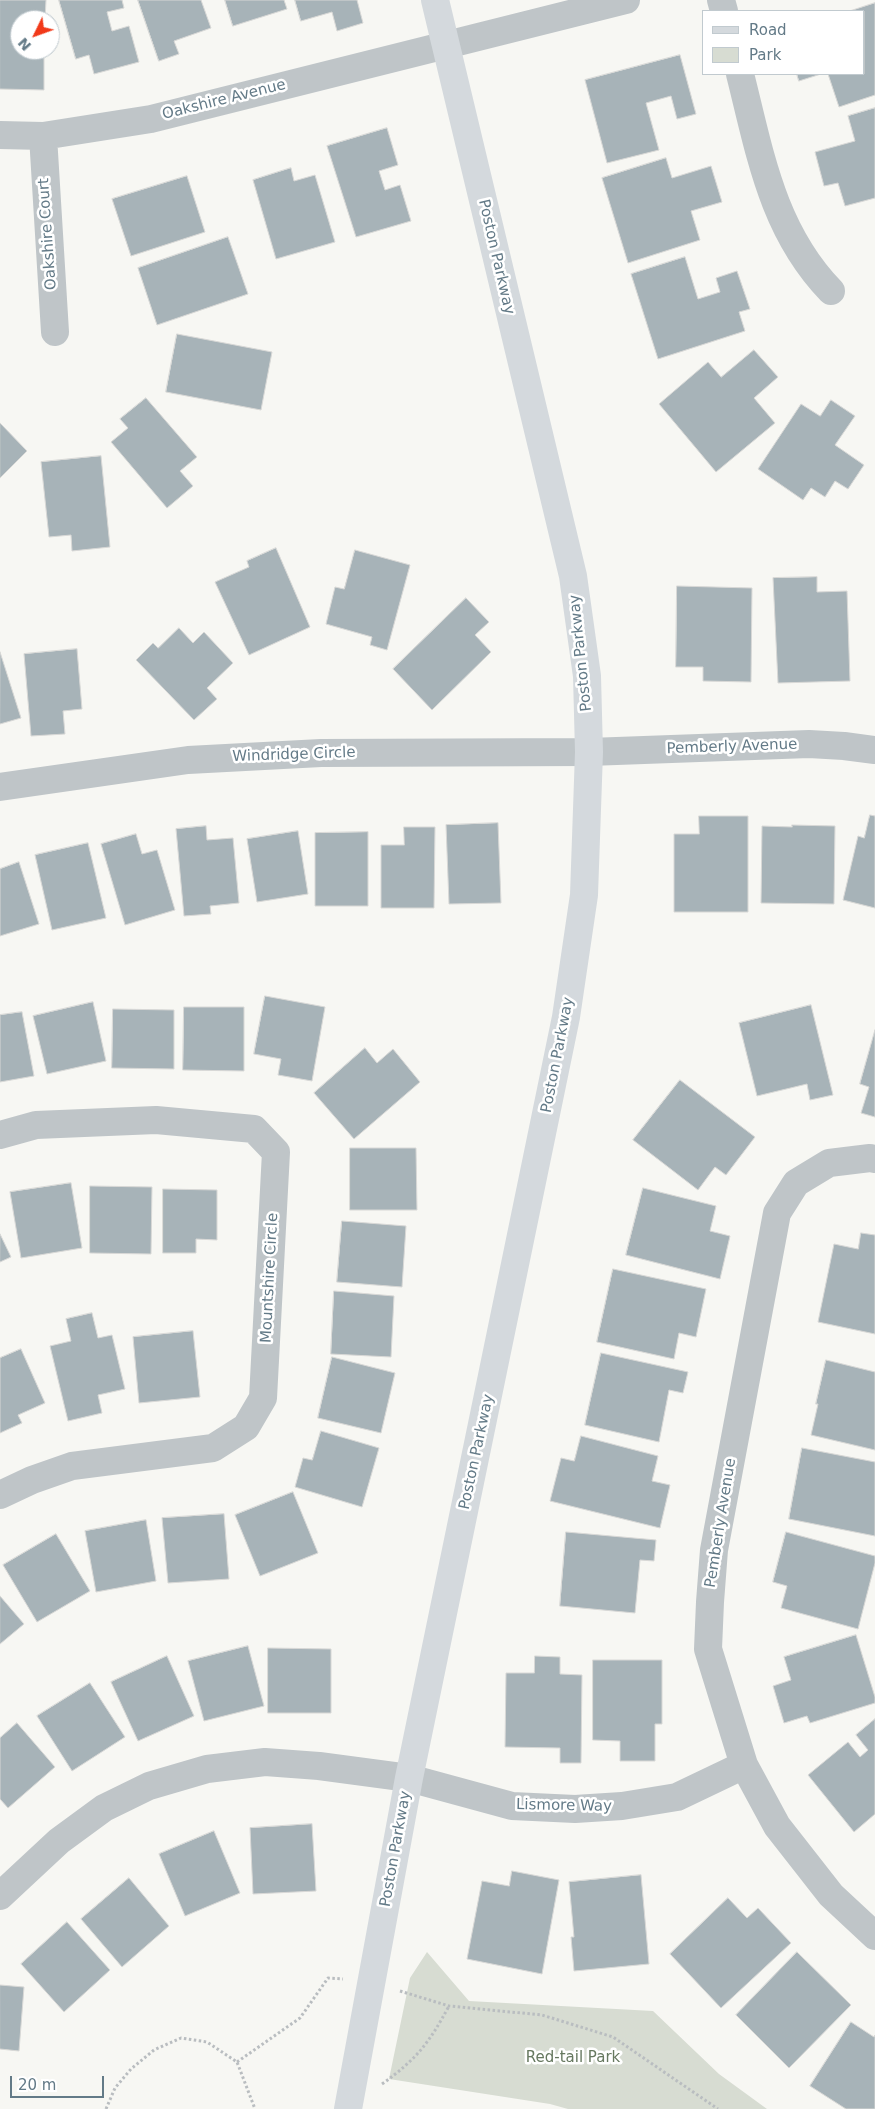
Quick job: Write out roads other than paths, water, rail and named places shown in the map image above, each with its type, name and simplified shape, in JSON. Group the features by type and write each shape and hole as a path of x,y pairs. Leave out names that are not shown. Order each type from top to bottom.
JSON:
{"street":[{"name":"Poston Parkway","path":"348,2109 409,1778 566,1017 584,894 590,752 587,676 573,576 435,0"},
{"name":"Oakshire Avenue","path":"0,135 43,136 151,119 626,0"},
{"path":"740,75 768,182 783,222 814,274 832,291"},
{"name":"Oakshire Court","path":"43,136 55,332"},
{"name":"Pemberly Avenue","path":"590,752 809,744 875,750"},
{"name":"Windridge Circle","path":"0,787 188,760 321,753 590,752"},
{"name":"Mountshire Circle","path":"0,1135 36,1125 156,1120 254,1129 276,1152 264,1398 246,1427 213,1448 72,1466 32,1480 0,1495"},
{"name":"Pemberly Avenue","path":"875,1159 829,1163 796,1184 776,1214 714,1550 708,1649 744,1764 777,1826 831,1895 875,1936"},
{"name":"Lismore Way","path":"0,1896 59,1841 104,1808 149,1786 207,1769 265,1762 319,1766 409,1778 512,1806 575,1809 622,1806 677,1797 744,1764"}],"park label":[{"name":"Red-tail Park","path":"573,2058"}]}
